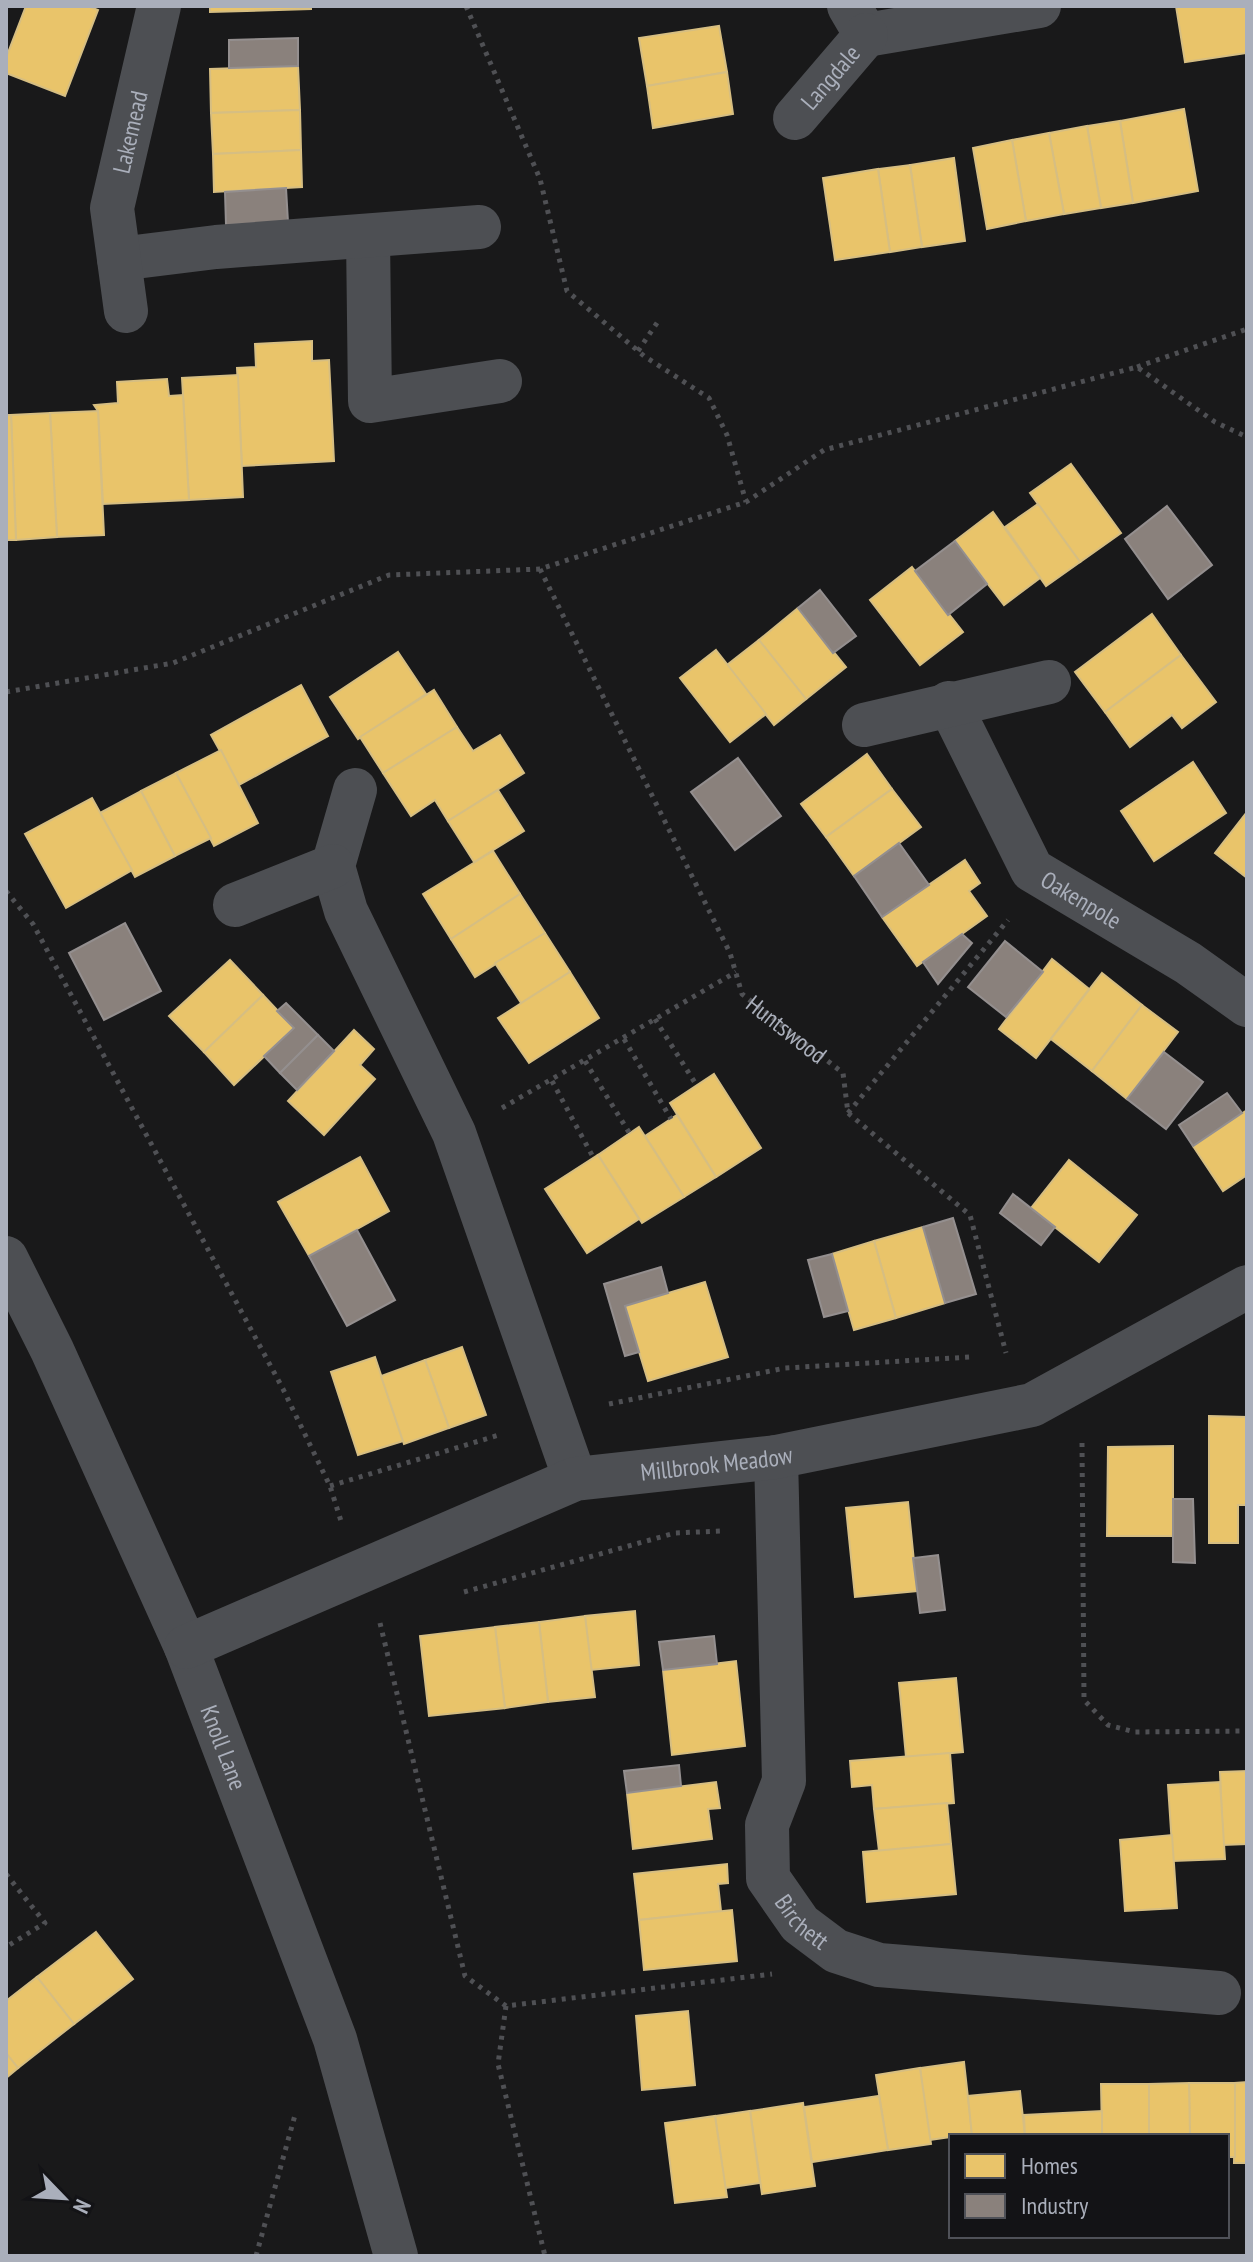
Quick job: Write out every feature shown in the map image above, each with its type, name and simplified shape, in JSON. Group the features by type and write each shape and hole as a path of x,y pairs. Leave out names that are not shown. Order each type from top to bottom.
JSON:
{"street":[{"name":"Lakemead","path":"126,311 112,208 159,6"},
{"name":"Langdale","path":"795,118 858,21 1039,6"},
{"path":"119,259 216,247 479,227"},
{"path":"368,236 370,401 500,381"},
{"path":"864,725 1049,682"},
{"name":"Oakenpole","path":"949,703 1032,870 1188,963 1247,1005"},
{"path":"355,790 333,866 346,911 454,1133 575,1479"},
{"path":"235,905 333,866"},
{"name":"Knoll Lane","path":"6,1258 52,1350 186,1647 335,2039 396,2256"},
{"name":"Millbrook Meadow","path":"186,1647 575,1479 776,1457 1032,1405 1075,1378 1247,1287"},
{"name":"Birchett","path":"776,1457 784,1781 767,1825 768,1878 800,1924 836,1951 879,1965 1219,1993"}],"path":[{"path":"466,6 540,179 567,291 638,351 709,398 727,435 746,502"},
{"path":"638,351 659,320"},
{"path":"6,692 173,663 389,575 540,569 746,502 824,450 1137,367 1247,329"},
{"path":"1137,367 1215,422 1247,437"},
{"name":"Huntswood","path":"540,569 730,953 742,994 843,1073 848,1113"},
{"path":"1007,1359 970,1215 848,1113 1043,877"},
{"path":"6,891 33,924 283,1389 330,1486 358,1575 378,1616 465,1976 506,2006 807,1970 821,1940"},
{"path":"454,1133 552,1081 736,972"},
{"path":"655,1019 697,1086"},
{"path":"624,1039 671,1119"},
{"path":"585,1061 630,1134"},
{"path":"552,1081 593,1157"},
{"path":"993,1358 1007,1359 1021,1353"},
{"path":"330,1486 629,1399 785,1368 952,1356 979,1357"},
{"path":"1075,1378 1083,1453 1084,1700 1108,1725 1135,1732 1247,1731"},
{"path":"451,1596 675,1533 778,1529"},
{"path":"6,1874 45,1923 6,1947"},
{"path":"506,2006 498,2064 545,2256"},
{"path":"256,2256 291,2127 311,2074 335,2039"}],"building: Homes":[{"path":"26,6 88,6 98,10 65,96 6,73 6,58"},
{"path":"210,6 311,6 311,9 210,12"},
{"path":"1176,6 1247,6 1247,53 1185,62"},
{"path":"719,26 727,72 647,86 639,38"},
{"path":"298,66 300,110 211,113 210,69"},
{"path":"727,72 733,114 653,128 647,86"},
{"path":"1184,109 1198,191 1133,203 1120,121"},
{"path":"300,110 301,150 213,154 211,113"},
{"path":"1120,121 1133,203 1101,208 1087,126"},
{"path":"1087,126 1101,208 1064,214 1049,133"},
{"path":"1049,133 1064,214 1026,221 1012,140"},
{"path":"1012,140 1026,221 987,229 973,148"},
{"path":"301,150 302,187 214,192 213,154"},
{"path":"954,158 965,241 922,247 910,165"},
{"path":"910,165 922,247 890,252 878,169"},
{"path":"878,169 890,252 835,260 823,178"},
{"path":"312,341 312,361 329,360 334,461 242,466 237,368 256,367 255,344"},
{"path":"238,375 243,497 189,500 182,378"},
{"path":"167,379 169,396 183,395 189,500 103,504 98,411 94,405 118,403 117,382"},
{"path":"98,411 104,535 57,537 50,413"},
{"path":"50,413 57,537 16,540 11,415"},
{"path":"6,415 11,415 16,540 6,540"},
{"path":"1071,464 1121,533 1080,562 1030,493"},
{"path":"1038,504 1080,562 1046,586 1005,527"},
{"path":"993,512 1040,578 1004,605 955,541"},
{"path":"912,567 963,632 920,665 870,600"},
{"path":"798,608 846,667 806,699 759,640"},
{"path":"1152,614 1181,655 1105,712 1075,672"},
{"path":"759,640 806,699 774,725 727,665"},
{"path":"716,650 766,714 730,742 680,678"},
{"path":"398,652 426,694 358,739 330,697"},
{"path":"1181,655 1216,702 1182,728 1172,715 1130,747 1105,712"},
{"path":"301,685 328,736 239,785 211,735"},
{"path":"434,690 457,727 383,773 360,737"},
{"path":"457,727 473,751 500,735 524,773 448,821 435,800 411,816 383,773"},
{"path":"221,750 258,823 214,846 176,773"},
{"path":"867,754 892,789 826,837 801,804"},
{"path":"1193,762 1226,813 1154,861 1121,811"},
{"path":"176,773 211,838 175,856 141,791"},
{"path":"892,789 921,827 854,876 826,837"},
{"path":"498,790 524,831 474,862 448,821"},
{"path":"141,791 175,856 135,877 100,813"},
{"path":"92,798 132,870 66,908 25,834"},
{"path":"1247,812 1247,878 1215,853"},
{"path":"493,851 520,894 451,939 423,894"},
{"path":"965,860 980,883 969,891 987,916 917,966 882,917"},
{"path":"520,894 545,933 475,977 451,939"},
{"path":"545,933 570,972 521,1003 495,963"},
{"path":"1052,959 1089,989 1036,1058 999,1029"},
{"path":"230,960 263,995 204,1052 169,1016"},
{"path":"570,972 599,1018 529,1063 498,1018"},
{"path":"1102,973 1142,1005 1092,1071 1051,1039"},
{"path":"263,995 294,1028 234,1085 204,1052"},
{"path":"1142,1005 1178,1032 1127,1099 1092,1071"},
{"path":"354,1030 374,1049 360,1065 375,1079 324,1135 288,1101"},
{"path":"714,1074 761,1148 716,1177 670,1103"},
{"path":"1247,1110 1247,1175 1223,1191 1193,1146"},
{"path":"677,1115 716,1177 684,1197 645,1136"},
{"path":"639,1127 684,1197 642,1223 598,1155"},
{"path":"598,1155 639,1219 587,1253 545,1189"},
{"path":"360,1157 389,1211 309,1256 278,1202"},
{"path":"1069,1160 1137,1215 1099,1262 1031,1208"},
{"path":"923,1227 945,1303 896,1318 874,1241"},
{"path":"874,1241 896,1318 854,1330 832,1254"},
{"path":"705,1282 728,1357 648,1381 625,1306"},
{"path":"462,1347 486,1415 449,1428 425,1360"},
{"path":"375,1357 403,1441 358,1455 331,1372"},
{"path":"425,1360 449,1428 404,1444 381,1376"},
{"path":"1209,1416 1247,1417 1247,1505 1238,1505 1238,1543 1209,1543"},
{"path":"1173,1446 1173,1536 1107,1536 1108,1447"},
{"path":"908,1502 917,1591 855,1597 846,1508"},
{"path":"635,1611 639,1665 591,1670 585,1616"},
{"path":"585,1616 595,1697 548,1702 539,1622"},
{"path":"539,1622 548,1702 505,1708 495,1627"},
{"path":"495,1627 505,1708 429,1716 420,1636"},
{"path":"736,1661 745,1746 672,1755 663,1670"},
{"path":"956,1678 963,1752 906,1757 899,1683"},
{"path":"950,1753 954,1803 874,1809 872,1785 852,1787 850,1761"},
{"path":"1247,1771 1247,1844 1223,1845 1220,1772"},
{"path":"716,1782 720,1808 708,1809 712,1839 633,1849 627,1793"},
{"path":"1220,1782 1225,1859 1173,1861 1168,1785"},
{"path":"947,1803 951,1844 879,1851 874,1809"},
{"path":"1172,1835 1177,1908 1125,1911 1120,1840"},
{"path":"951,1844 956,1894 867,1902 863,1852"},
{"path":"727,1864 728,1883 718,1884 721,1911 639,1920 634,1874"},
{"path":"732,1910 737,1961 644,1970 639,1920"},
{"path":"96,1932 133,1979 74,2024 37,1977"},
{"path":"37,1977 74,2024 18,2068 6,2053 6,2001"},
{"path":"688,2011 695,2085 642,2090 636,2016"},
{"path":"6,2053 18,2068 6,2078"},
{"path":"964,2062 972,2134 949,2134 949,2137 929,2140 920,2068"},
{"path":"920,2068 931,2144 888,2150 876,2075"},
{"path":"1247,2082 1247,2163 1234,2163 1235,2083"},
{"path":"1189,2083 1235,2083 1235,2157 1229,2157 1229,2134 1190,2134"},
{"path":"1189,2083 1190,2134 1149,2134 1149,2084"},
{"path":"1101,2084 1149,2084 1149,2134 1102,2134"},
{"path":"1020,2091 1025,2134 972,2134 968,2096"},
{"path":"879,2096 888,2150 812,2162 804,2107"},
{"path":"803,2103 815,2186 762,2194 750,2111"},
{"path":"750,2111 760,2183 725,2188 715,2116"},
{"path":"1102,2111 1102,2134 1025,2134 1024,2115"},
{"path":"715,2116 727,2197 675,2203 665,2123"}],"building: Industry":[{"path":"298,38 298,66 229,68 229,40"},
{"path":"286,188 288,222 226,225 225,192"},
{"path":"1167,506 1212,565 1168,599 1125,539"},
{"path":"955,541 987,584 948,615 915,571"},
{"path":"820,590 856,636 833,653 798,608"},
{"path":"738,758 781,816 735,850 691,792"},
{"path":"899,843 929,885 882,917 854,876"},
{"path":"125,923 161,991 104,1020 69,953"},
{"path":"962,934 972,943 938,984 923,962"},
{"path":"1005,941 1043,972 1006,1017 968,987"},
{"path":"286,1003 318,1035 280,1073 264,1056 294,1028 277,1011"},
{"path":"318,1035 334,1051 297,1090 280,1073"},
{"path":"1164,1052 1203,1082 1166,1129 1127,1099"},
{"path":"1227,1093 1242,1113 1193,1146 1179,1125"},
{"path":"1013,1194 1055,1227 1041,1245 1000,1213"},
{"path":"953,1218 976,1294 945,1303 923,1227"},
{"path":"357,1230 395,1300 347,1326 309,1256"},
{"path":"832,1254 848,1311 824,1317 808,1260"},
{"path":"661,1267 668,1293 625,1306 639,1352 625,1356 604,1284"},
{"path":"1173,1499 1193,1499 1195,1563 1173,1562"},
{"path":"938,1555 945,1610 920,1613 913,1558"},
{"path":"714,1636 717,1664 663,1670 659,1642"},
{"path":"679,1765 681,1786 627,1793 624,1771"}]}
